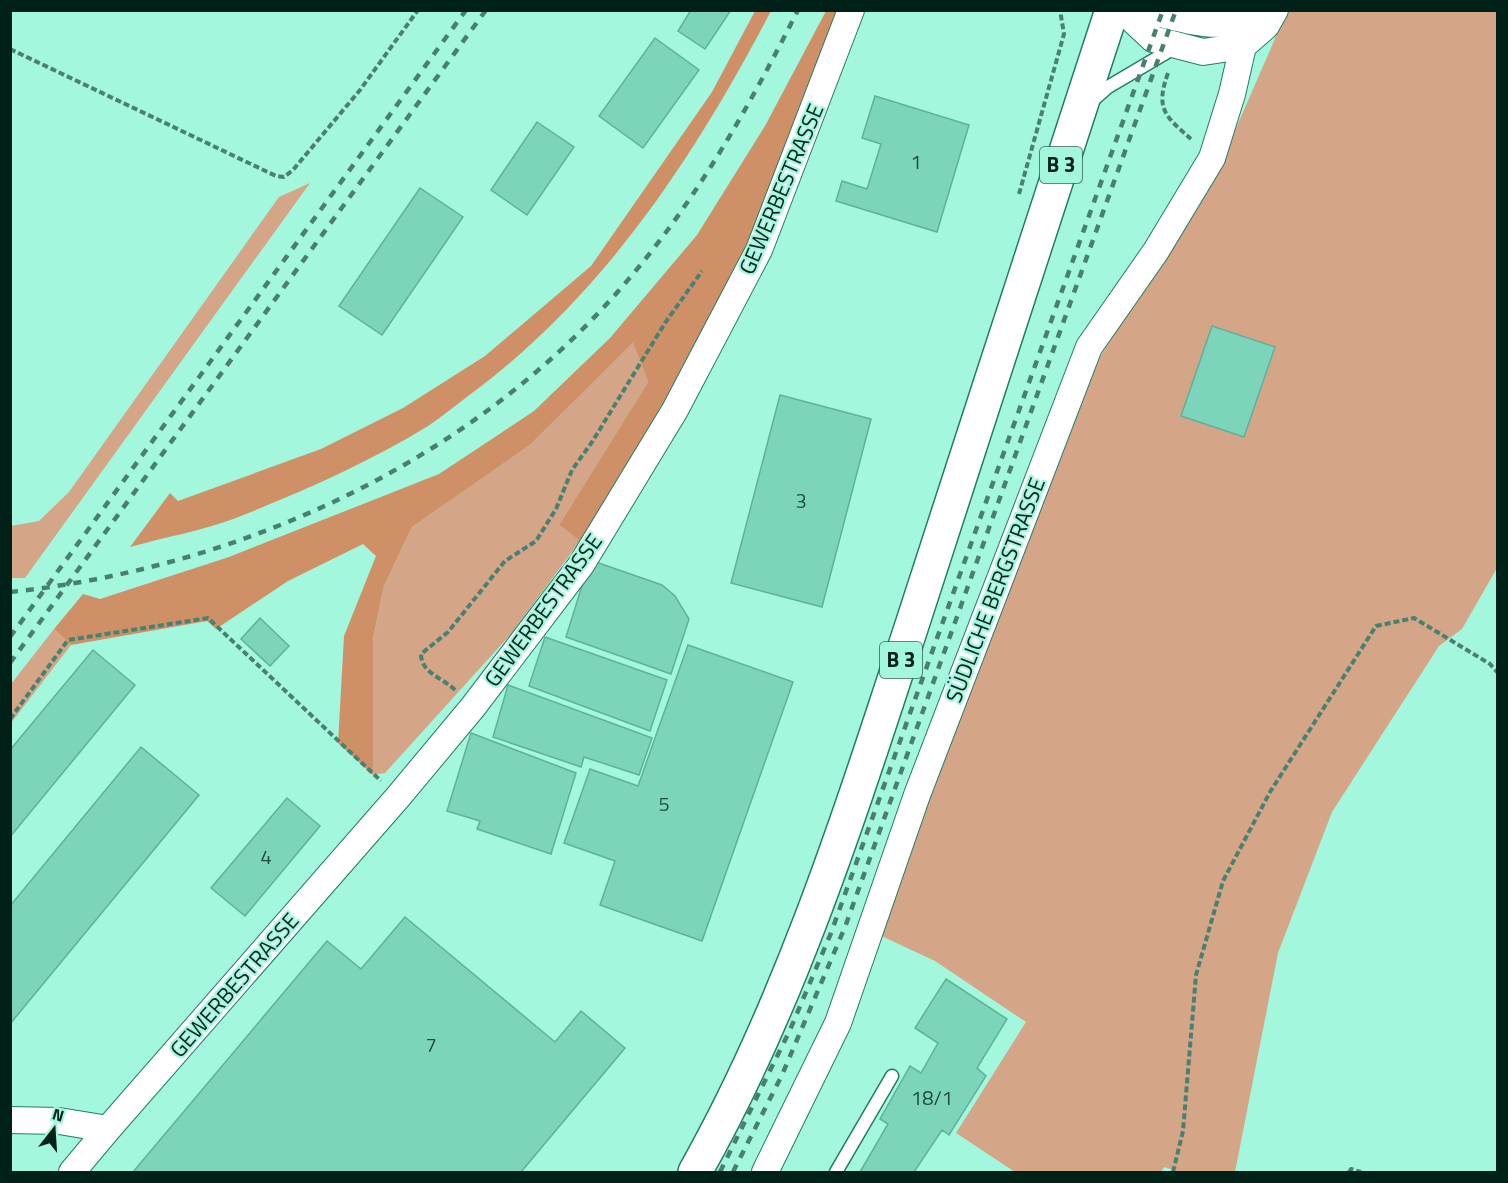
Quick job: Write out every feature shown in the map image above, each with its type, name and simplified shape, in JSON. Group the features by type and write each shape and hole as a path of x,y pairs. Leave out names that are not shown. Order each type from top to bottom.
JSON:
{"main road":[{"name":"B 3","path":"695,1173 753,1059 795,960 875,738 1112,10"}],"street":[{"name":"GEWERBESTRASSE","path":"72,1173 398,797 473,707 581,565 675,410 759,250 851,10"},
{"path":"1122,10 1153,39 1203,52 1241,34 1266,26 1275,10"},
{"path":"1146,10 1220,26 1241,34"},
{"path":"1241,34 1262,10"},
{"name":"SÜDLICHE BERGSTRASSE","path":"765,1173 838,1023 917,795 1089,347 1156,251 1212,158 1232,94 1241,34"},
{"path":"10,1120 59,1120 108,1129"}],"lane":[{"path":"1079,112 1108,87 1177,46"},
{"path":"836,1173 892,1076"}],"path":[{"path":"10,49 276,176 284,177 360,90 418,10"},
{"path":"1177,46 1160,95 1168,119 1212,158"},
{"path":"473,707 448,683 427,670 421,662 421,654 448,632 505,561 536,541 556,509 572,470 592,442 665,323 702,272"},
{"path":"10,719 68,640 208,618 398,797"},
{"path":"1173,1173 1183,1131 1196,975 1223,881 1270,792 1376,626 1414,618 1490,664 1497,673"},
{"path":"1349,1173 1350,1169 1361,1173"}],"shaded area":[{"path":"755,11 771,11 711,118 678,169 643,219 605,267 564,312 520,354 428,426 358,465 223,523 130,547 170,493 178,501 321,449 403,408 485,356 591,266 712,92"},
{"path":"826,11 845,11 738,269 679,382 580,541 559,525 648,382 633,342 530,445 412,527 384,586 373,639 373,775 338,743 344,636 376,556 363,544 288,581 216,629 207,621 71,645 54,629 83,594 100,599 229,557 439,474 534,411 610,338 697,235 765,126"},
{"path":"1287,11 1497,11 1497,568 1462,629 1439,646 1332,812 1278,953 1235,1172 1179,1172 1164,1167 1161,1172 1015,1172 956,1133 1026,1022 935,961 873,932 1086,380 1227,149"},
{"path":"310,183 25,578 11,578 11,526 39,521 69,492 279,197"},
{"path":"633,341 648,382 559,525 580,541 511,634 385,773 373,775 373,640 384,586 412,527 530,445"},
{"path":"54,629 71,645 11,723 11,684"}],"building":[{"path":"691,10 731,10 705,49 678,31"},
{"path":"655,38 699,70 643,148 599,116"},
{"path":"875,96 969,125 937,232 836,201 842,181 867,189 881,144 862,138"},
{"path":"537,122 574,147 527,215 491,190"},
{"path":"420,188 463,217 382,335 339,306"},
{"path":"1212,326 1275,347 1244,437 1181,416"},
{"path":"780,395 871,419 822,607 731,583"},
{"path":"590,560 662,585 675,596 689,619 671,674 566,637"},
{"path":"260,618 289,646 270,666 241,639"},
{"path":"545,637 667,680 650,731 529,686"},
{"path":"688,645 793,682 702,941 600,905 615,861 564,843 590,769 638,786"},
{"path":"93,650 135,685 10,837 10,750"},
{"path":"508,685 652,738 639,775 584,757 581,767 493,737"},
{"path":"471,733 576,773 551,854 477,829 480,821 447,811"},
{"path":"141,747 199,795 10,1024 10,906"},
{"path":"287,798 320,826 245,916 211,888"},
{"path":"405,917 555,1042 581,1011 625,1048 521,1172 133,1172 327,941 361,969"},
{"path":"946,979 1007,1019 977,1068 986,1076 949,1135 942,1130 914,1172 860,1172 888,1124 880,1119 910,1066 921,1073 938,1043 915,1028"}],"railway":[{"path":"10,637 466,10"},
{"path":"10,663 486,10"},
{"path":"10,592 96,579 181,559 264,531 344,497 421,455 494,406 560,350 621,288 648,256 696,190 718,155 760,84 798,10"},
{"path":"720,1172 790,1030 831,933 1163,10"},
{"path":"733,1172 782,1075 845,927 1176,10"}]}
